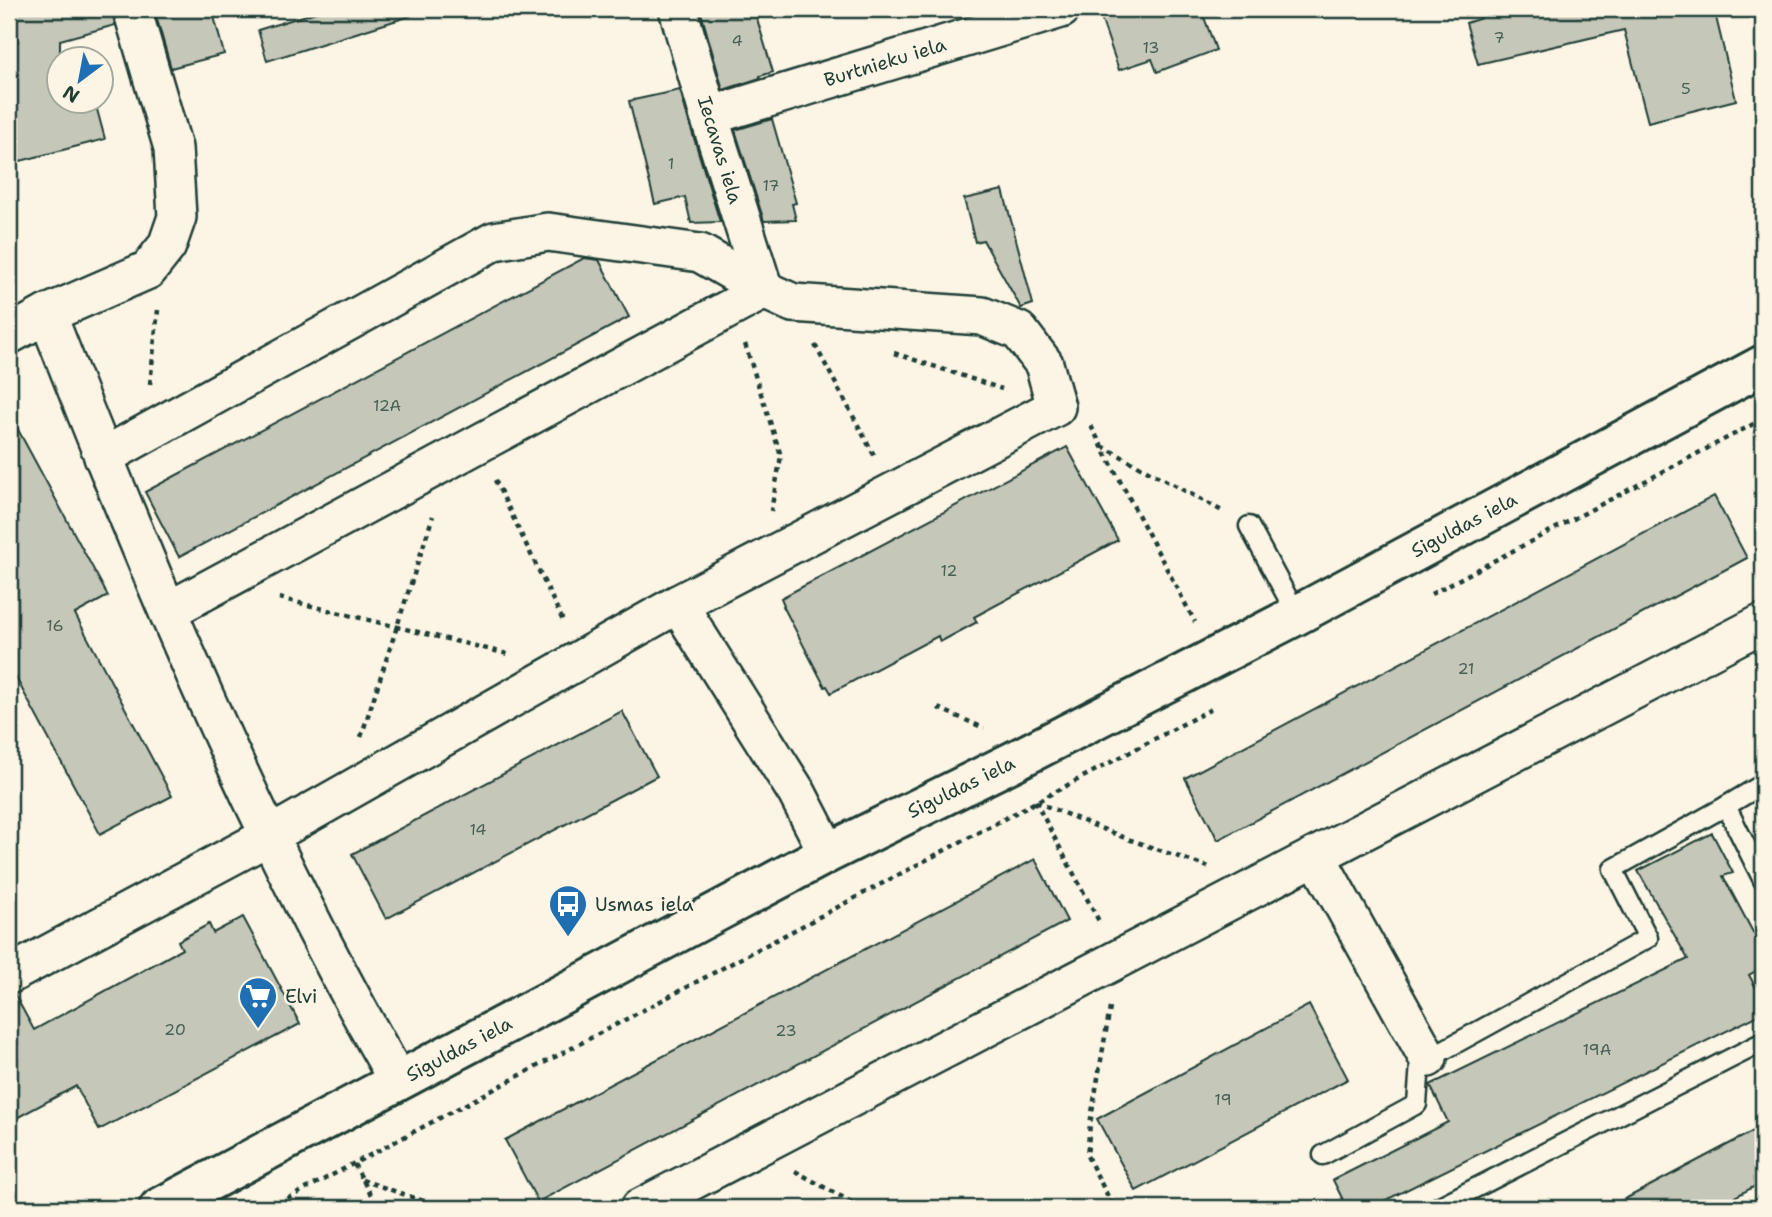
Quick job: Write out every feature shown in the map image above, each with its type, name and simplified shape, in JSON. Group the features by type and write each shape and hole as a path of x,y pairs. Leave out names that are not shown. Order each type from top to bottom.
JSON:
{"street":[{"path":"9,335 47,314 148,270 167,246 177,217 173,148 132,9"},
{"name":"Iecavas iela","path":"678,9 763,300"},
{"name":"Burtnieku iela","path":"709,116 1061,9"},
{"path":"103,457 494,241 548,232 700,253 763,300"},
{"path":"11,964 269,836 678,604 1056,407 1044,364 1019,331 982,316 763,300 465,452 168,611"},
{"path":"47,314 168,611 269,836 356,1008 398,1081"},
{"name":"Siguldas iela","path":"159,1208 828,853 1014,761 1297,615 1763,365"},
{"path":"678,604 797,793 828,853"},
{"path":"639,1208 1763,622"},
{"path":"1316,856 1428,1058"}],"lane":[{"path":"1249,526 1297,615"},
{"path":"1323,1155 1417,1104 1420,1063 1648,938 1614,869 1763,784"},
{"path":"1726,806 1763,880"},
{"path":"1436,1208 1763,1042"}],"path":[{"path":"145,434 160,292 148,270"},
{"path":"763,300 893,492"},
{"path":"763,300 781,456 763,560"},
{"path":"892,352 1056,407 1085,414 1214,658"},
{"path":"1102,446 1249,526"},
{"path":"343,794 397,627 465,452"},
{"path":"465,452 574,663"},
{"path":"220,584 397,627 574,663"},
{"path":"1035,802 1118,959 1087,1156 1114,1208"},
{"path":"270,1208 1035,802 1195,864 1268,881"},
{"path":"754,1149 862,1208"},
{"path":"354,1164 378,1208"},
{"path":"362,1180 444,1208"}],"building":[{"path":"10,9 112,9 115,25 60,40 60,46 46,46 46,116 99,116 105,139 9,164 9,43 18,42"},
{"path":"154,9 212,9 224,54 171,68"},
{"path":"326,9 408,9 410,16 267,61 258,30"},
{"path":"700,9 754,9 773,72 723,90"},
{"path":"1129,9 1201,9 1216,50 1157,72 1152,59 1119,70 1101,18"},
{"path":"1478,9 1714,9 1736,100 1648,122 1624,30 1478,64 1466,23 1481,18"},
{"path":"680,90 720,222 691,223 685,197 655,204 629,101"},
{"path":"772,119 796,203 792,204 796,220 764,221 735,130"},
{"path":"1003,190 1033,304 1021,308 983,240 975,242 964,199"},
{"path":"584,258 599,260 629,317 179,557 145,492"},
{"path":"9,413 108,596 75,614 172,796 100,834 9,665"},
{"path":"1067,447 1118,540 974,617 977,622 940,642 938,636 831,693 827,686 825,687 781,598"},
{"path":"1714,496 1747,558 1218,840 1185,778"},
{"path":"622,711 657,776 386,919 352,854"},
{"path":"1712,833 1733,873 1723,876 1763,951 1763,967 1749,975 1763,1001 1763,1013 1370,1208 1347,1208 1333,1180 1448,1122 1430,1085 1688,959 1638,871"},
{"path":"1035,859 1067,921 538,1202 505,1140"},
{"path":"243,917 300,1024 99,1130 76,1086 9,1122 9,996 15,995 34,1030 182,949 178,941 209,924 213,933"},
{"path":"1309,1005 1348,1079 1136,1191 1097,1119"},
{"path":"1763,1126 1763,1182 1714,1208 1608,1208"}],"place":[{"name":"Usmas iela","path":"568,938"},
{"name":"Elvi","path":"258,1030"}]}
